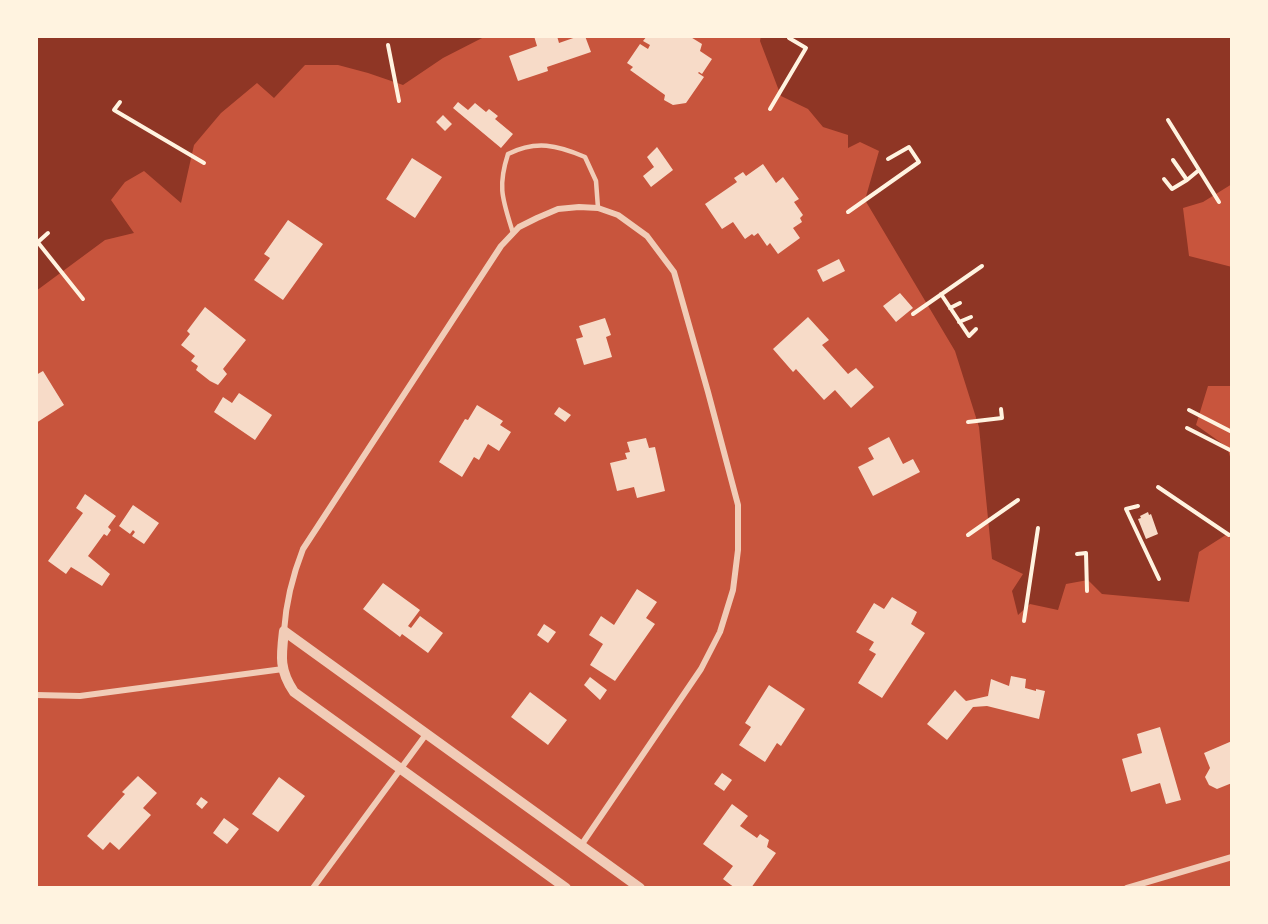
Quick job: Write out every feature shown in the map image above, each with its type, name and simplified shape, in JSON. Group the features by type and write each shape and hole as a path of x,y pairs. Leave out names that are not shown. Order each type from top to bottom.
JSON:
{"street":[{"path":"566,888 294,692 284,677 281,655 286,604 292,575 303,549 501,246 519,227 537,218 558,209 579,207 598,208 618,215 636,226 660,250 674,272 738,505 738,550 733,590 720,632 701,669 582,844"},
{"path":"284,631 640,888"},
{"path":"36,695 80,696 283,669"},
{"path":"313,888 427,733"},
{"path":"1127,888 1232,856"}],"lane":[{"path":"513,233 501,196 501,174 508,154 524,146 554,146 585,157 596,181 598,208"}],"path":[{"path":"770,110 806,48 789,38"},
{"path":"388,45 399,100"},
{"path":"120,102 114,110 204,163"},
{"path":"1168,120 1219,202"},
{"path":"848,212 919,162 909,147 888,159"},
{"path":"1173,160 1187,180"},
{"path":"1164,178 1172,189 1199,170"},
{"path":"48,233 37,241 83,299"},
{"path":"913,314 982,266"},
{"path":"941,294 969,336 976,329"},
{"path":"950,308 960,303"},
{"path":"959,322 971,317"},
{"path":"968,422 1002,418 1001,409"},
{"path":"1189,410 1232,432"},
{"path":"1187,428 1232,451"},
{"path":"1158,487 1229,535"},
{"path":"968,534 1018,500"},
{"path":"1138,506 1126,509 1159,579"},
{"path":"1024,621 1038,528"},
{"path":"1077,554 1086,553 1087,591"}],"shaded area":[{"path":"36,36 486,36 443,58 403,85 338,65 305,65 274,98 257,83 221,113 194,145 181,203 144,171 125,182 111,200 134,233 105,240 36,291"},
{"path":"761,36 1232,36 1232,184 1203,202 1183,208 1189,256 1232,267 1232,386 1208,386 1196,425 1227,447 1232,463 1232,531 1199,552 1189,602 1102,594 1088,580 1066,584 1058,610 1030,604 1018,615 1012,591 1023,574 992,559 979,427 955,351 865,200 879,151 860,142 848,148 848,135 823,127 808,109 781,96 760,41"}],"building":[{"path":"534,36 557,36 559,43 585,36 591,52 547,67 548,71 518,81 509,56 537,46"},
{"path":"647,36 689,36 702,44 700,51 712,59 702,74 698,73 704,77 686,103 673,105 664,100 665,95 630,70 633,67 627,63 640,44 648,49 650,45 643,41"},
{"path":"458,102 468,110 475,103 486,112 489,109 498,116 495,119 513,134 501,148 453,108"},
{"path":"443,115 452,124 445,131 436,122"},
{"path":"657,147 673,170 651,187 643,176 654,167 647,157"},
{"path":"412,158 442,177 415,218 386,199"},
{"path":"763,164 776,183 783,177 799,199 794,202 803,215 800,218 802,222 793,228 800,238 778,254 770,243 767,246 758,233 745,239 733,222 722,229 705,204 737,182 734,178 743,172 746,176"},
{"path":"288,220 323,244 283,300 254,280 270,258 264,254"},
{"path":"839,259 845,271 823,282 817,270"},
{"path":"900,293 913,308 896,322 883,306"},
{"path":"205,307 246,340 223,369 227,374 218,385 196,370 198,366 191,361 195,356 181,345 190,334 187,331"},
{"path":"808,317 829,340 822,345 848,374 856,368 874,387 851,408 835,390 824,400 796,369 793,372 773,349"},
{"path":"605,318 611,335 606,337 612,357 584,365 576,339 583,337 579,326"},
{"path":"43,371 64,405 36,423 36,375"},
{"path":"239,393 272,415 255,440 214,412 223,397 232,403"},
{"path":"477,405 503,421 500,425 511,432 499,451 488,444 479,460 474,457 462,477 439,462 465,419 468,420"},
{"path":"559,407 571,415 565,422 554,414"},
{"path":"889,437 903,464 913,459 920,472 873,496 858,467 874,459 868,448"},
{"path":"646,438 649,448 655,447 665,491 637,498 634,487 617,491 610,463 627,459 625,453 630,452 627,442"},
{"path":"85,494 116,516 108,527 111,530 107,536 104,534 88,556 110,574 102,586 71,567 66,574 48,561 83,513 76,508"},
{"path":"133,505 159,523 144,544 132,536 135,532 133,530 130,534 119,526"},
{"path":"1148,512 1149,515 1151,514 1158,534 1146,539 1138,519"},
{"path":"383,583 420,610 408,626 411,628 420,616 443,633 428,653 402,634 400,637 363,609"},
{"path":"637,589 657,602 646,618 655,624 615,681 590,665 603,644 589,635 601,616 614,625"},
{"path":"892,597 917,612 911,624 925,633 882,698 858,683 876,654 869,650 874,642 856,632 874,603 884,609"},
{"path":"544,624 556,632 548,643 537,635"},
{"path":"1011,676 1026,679 1025,688 1045,691 1039,719 987,706 973,707 947,740 927,724 955,690 966,701 988,696 991,679 1009,686"},
{"path":"590,677 607,690 600,700 584,685"},
{"path":"769,685 805,709 781,746 777,743 765,762 739,745 751,727 745,723"},
{"path":"530,692 567,720 548,745 511,717"},
{"path":"1160,727 1181,800 1166,804 1160,783 1131,792 1122,759 1142,753 1137,734"},
{"path":"1232,741 1232,783 1217,789 1209,785 1205,777 1210,768 1204,753"},
{"path":"722,773 732,780 724,791 714,784"},
{"path":"138,776 157,793 143,808 151,815 119,850 110,842 103,850 87,836 125,794 122,792"},
{"path":"279,777 305,796 278,832 252,814"},
{"path":"201,797 208,802 202,809 196,804"},
{"path":"732,804 748,816 740,826 757,838 760,834 769,840 767,847 776,853 751,888 735,888 723,879 733,866 703,844"},
{"path":"224,818 239,829 227,844 213,833"}]}
